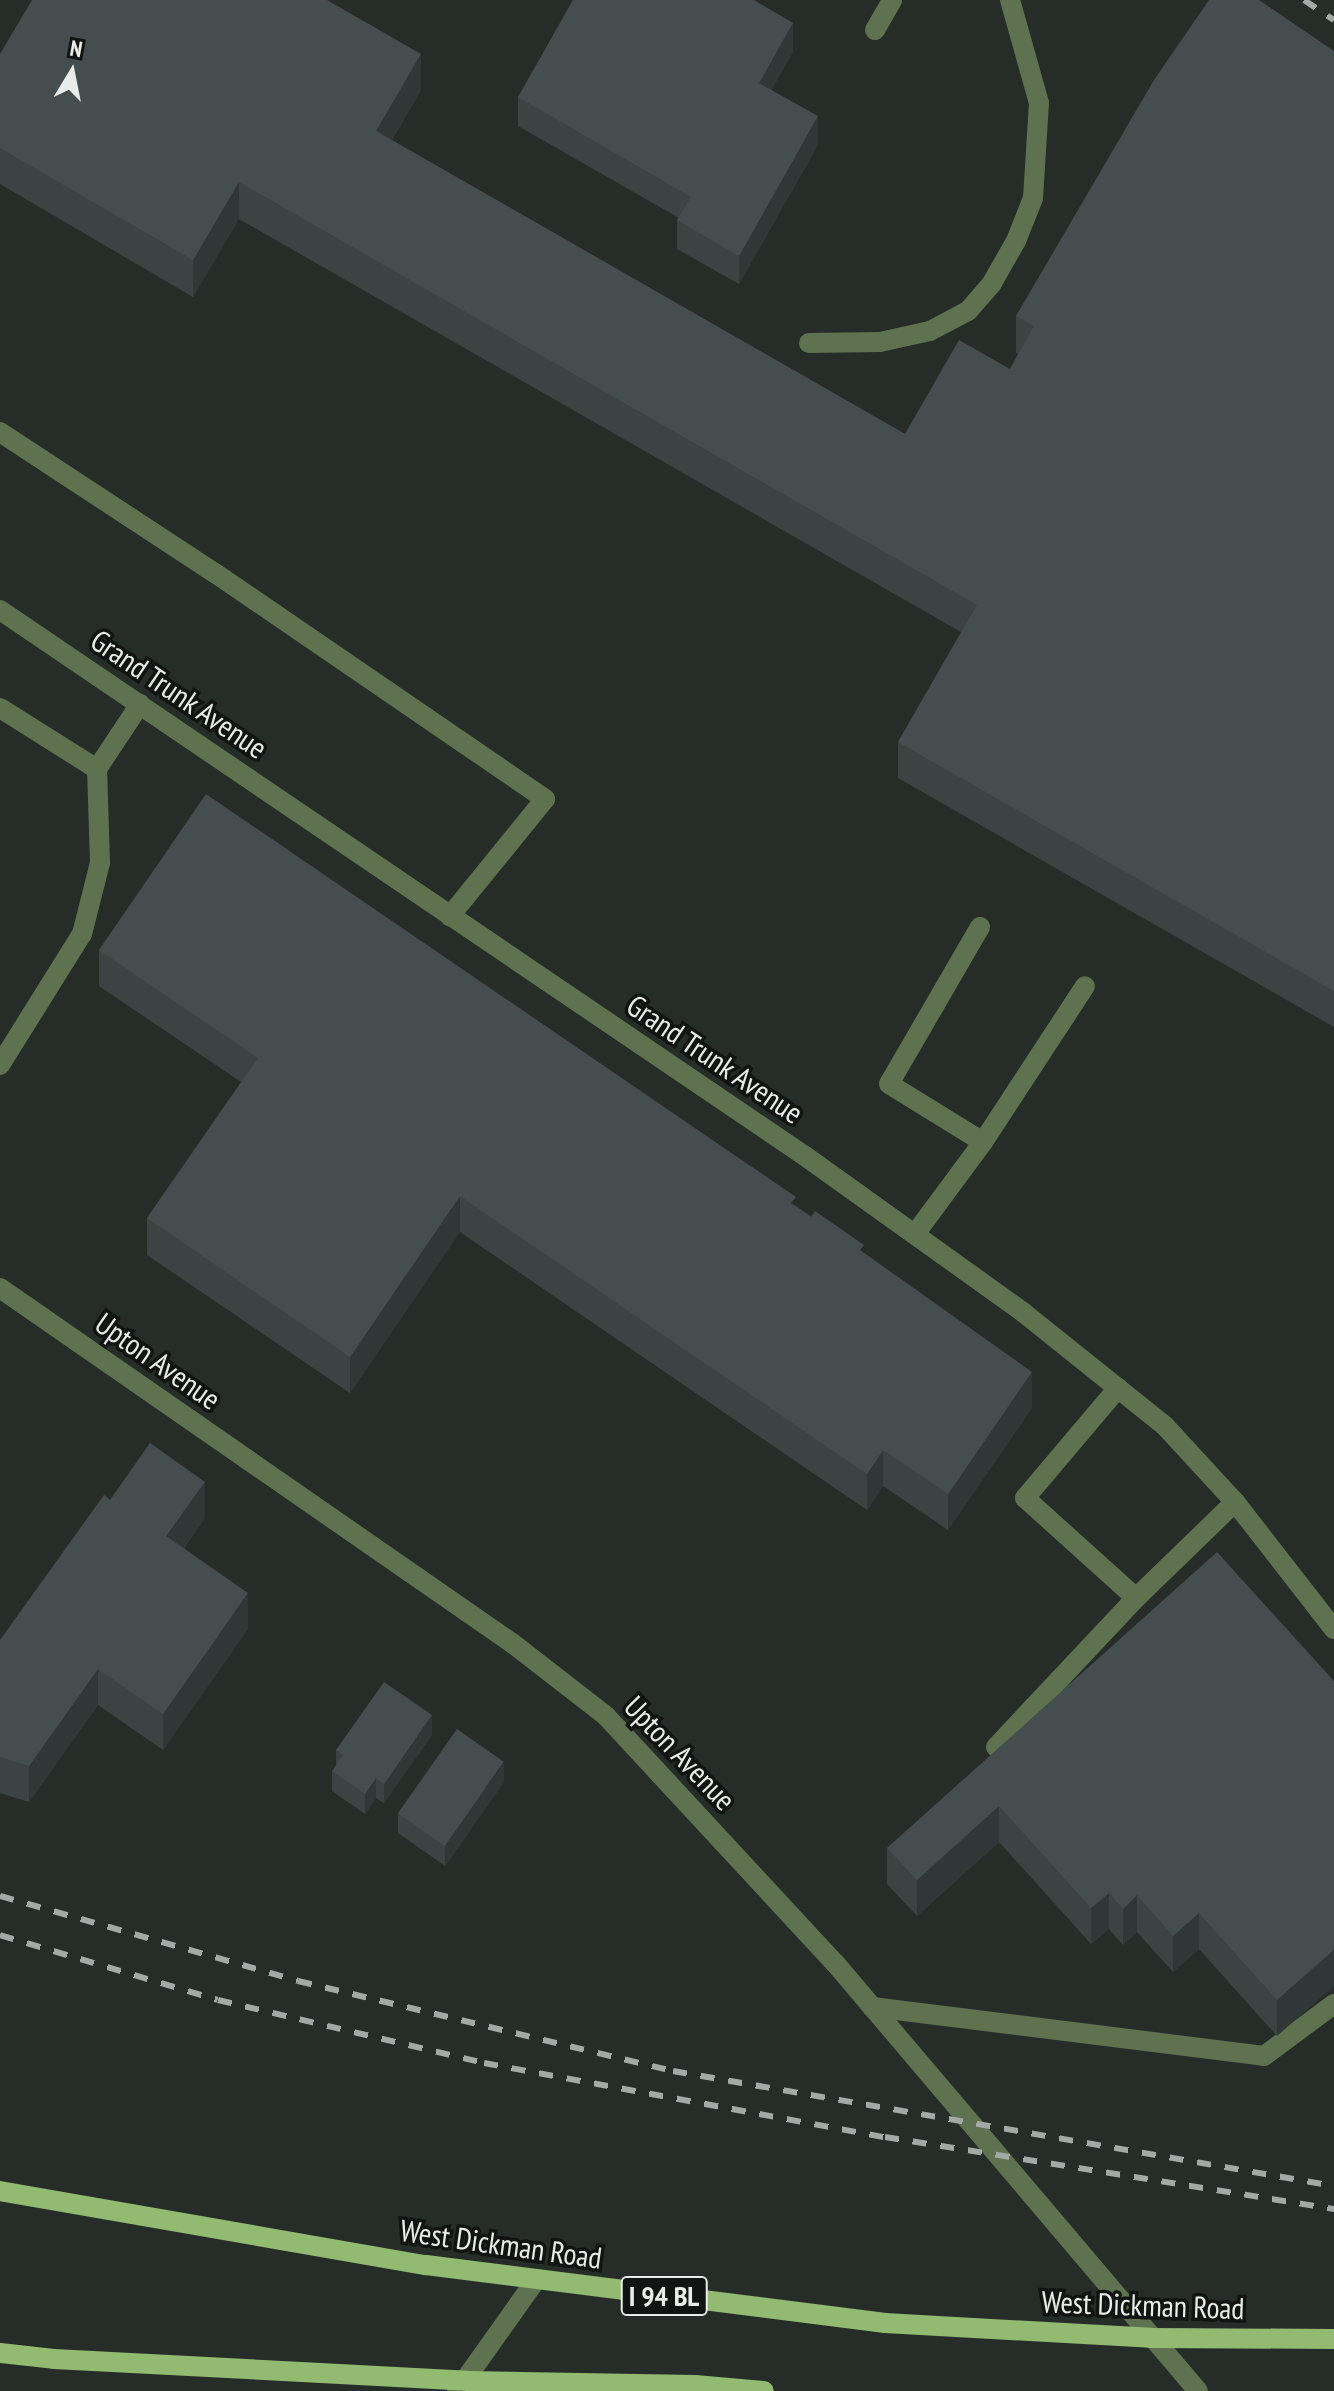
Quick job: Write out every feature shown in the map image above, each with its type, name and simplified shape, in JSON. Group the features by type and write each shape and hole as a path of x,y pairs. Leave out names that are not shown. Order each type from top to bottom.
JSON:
{"main road":[{"name":"West Dickman Road","path":"0,2191 426,2265 885,2323 1151,2338 1334,2339"},
{"path":"0,2353 462,2386 695,2385 764,2391"}],"street":[{"path":"875,30 892,0"},
{"path":"809,343 880,342 930,331 968,311 1010,252 1033,198 1039,103 1010,0"},
{"path":"0,432 215,573 545,799 450,916"},
{"name":"Grand Trunk Avenue","path":"0,611 915,1234 1024,1313 1165,1426 1235,1502 1334,1629"},
{"path":"0,1065 82,934 100,863 97,769 140,704"},
{"path":"0,708 97,769"},
{"path":"980,927 889,1084 983,1142"},
{"path":"915,1234 983,1142 1085,986"},
{"name":"Upton Avenue","path":"0,1288 512,1643 606,1716 872,2007 1198,2391"},
{"path":"1118,1388 1025,1498 1136,1598"},
{"path":"996,1747 1136,1598 1235,1502"},
{"path":"872,2007 1264,2056 1334,2004"},
{"path":"462,2386 536,2280"}],"building":[{"path":"32,0 327,0 421,54 376,131 905,434 959,340 1010,369 1034,326 1016,316 1154,80 1209,0 1259,0 1334,51 1334,991 898,742 977,605 239,182 193,260 0,148 0,54"},
{"path":"573,0 754,0 793,23 759,83 818,116 739,256 677,220 691,197 518,97"},
{"path":"206,794 796,1197 791,1203 811,1217 815,1211 864,1245 860,1250 1032,1372 948,1494 883,1450 867,1474 460,1196 350,1357 147,1218 258,1058 99,950"},
{"path":"150,1443 205,1482 166,1536 248,1593 163,1714 98,1669 29,1766 0,1757 0,1640 104,1495 110,1500"},
{"path":"1217,1552 1334,1681 1334,1950 1277,2000 1199,1913 1173,1936 1137,1895 1123,1909 1109,1893 1091,1908 999,1806 917,1880 887,1848"},
{"path":"384,1682 432,1715 384,1784 376,1778 365,1794 332,1771 343,1755 336,1750"},
{"path":"457,1729 504,1762 445,1846 398,1813"}],"railway":[{"path":"1304,0 1334,20"},
{"path":"0,1896 298,1981 673,2071 1334,2186"},
{"path":"0,1935 218,2000 484,2063 885,2137 1334,2209"}]}
